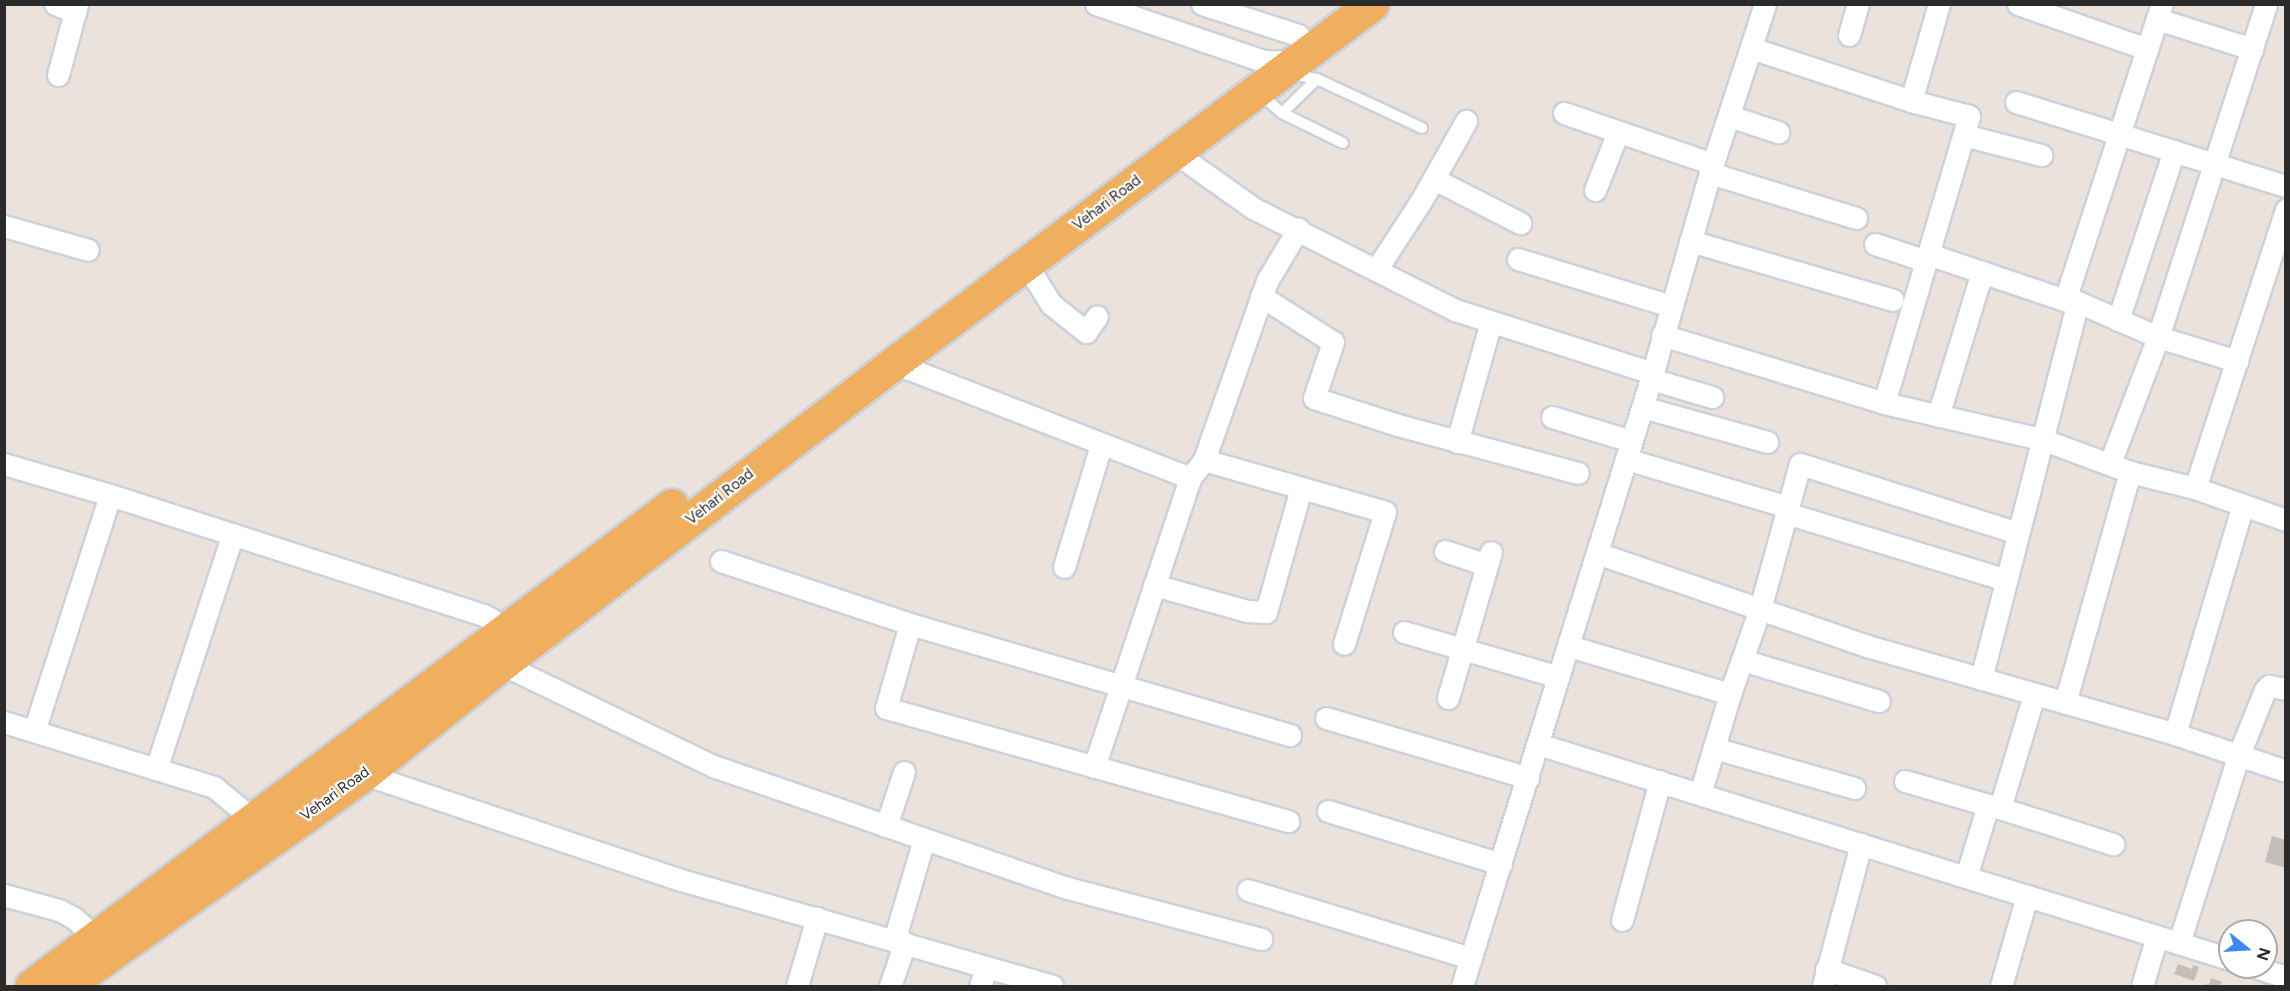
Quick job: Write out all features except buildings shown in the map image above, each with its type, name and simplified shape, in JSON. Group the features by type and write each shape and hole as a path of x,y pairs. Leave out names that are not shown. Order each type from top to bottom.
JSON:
{"main road":[{"name":"Vehari Road","path":"30,987 103,947 364,774 502,664 894,363 1289,64 1333,4"},
{"name":"Vehari Road","path":"66,987 103,947 254,820 507,629 1372,4"}],"street":[{"path":"55,4 76,8 58,75"},
{"path":"1096,4 1131,10 1289,64"},
{"path":"1202,4 1289,64"},
{"path":"1462,987 1642,407 1712,168 1766,4"},
{"path":"1849,35 1858,4"},
{"path":"1911,100 1939,4"},
{"path":"2018,4 2147,49"},
{"path":"2110,463 2158,337 2266,4"},
{"path":"1981,679 2041,439 2071,301 2118,134 2160,12 2252,49"},
{"path":"1751,48 1911,100 1970,116 1884,403"},
{"path":"2016,102 2286,186"},
{"path":"1564,113 1856,218"},
{"path":"1729,116 1778,132"},
{"path":"1376,270 1434,179 1466,121"},
{"path":"1595,190 1618,132"},
{"path":"1964,135 2041,155"},
{"path":"2118,320 2174,151"},
{"path":"1174,152 1253,208 1455,310 1712,397"},
{"path":"1434,179 1520,223"},
{"path":"2195,488 2286,209"},
{"path":"4,226 88,250"},
{"path":"1094,767 1190,478 1204,460 1267,281 1298,229"},
{"path":"1690,242 1893,300"},
{"path":"1875,244 1982,272 2071,301 2158,337 2237,361"},
{"path":"1518,259 1671,306"},
{"path":"1026,264 1051,304 1086,332 1097,316"},
{"path":"1938,416 1982,272"},
{"path":"1261,296 1333,342 1314,398 1457,442 1578,473"},
{"path":"1457,442 1491,322"},
{"path":"1662,335 1884,403 2041,439 2130,472 2195,488 2285,517"},
{"path":"894,363 1190,478"},
{"path":"1642,407 1767,442"},
{"path":"1552,417 1628,450 1787,510 2006,580"},
{"path":"1064,567 1101,445"},
{"path":"1204,460 1385,512 1344,644"},
{"path":"1700,794 1730,694 1760,609 1800,464 2017,533"},
{"path":"6,468 110,495 233,534 484,615 507,629"},
{"path":"2065,703 2130,472"},
{"path":"1154,585 1247,611 1266,612 1301,488"},
{"path":"34,731 110,495"},
{"path":"2175,734 2242,505"},
{"path":"156,769 233,534"},
{"path":"1445,551 1489,559 1448,698"},
{"path":"1597,553 1867,646 2175,734 2238,757 2286,771"},
{"path":"721,561 910,624 1290,735"},
{"path":"910,624 886,708 1288,820"},
{"path":"1404,632 1559,676"},
{"path":"1569,646 1730,694"},
{"path":"1742,660 1879,701"},
{"path":"502,664 713,766 1068,888 1261,939"},
{"path":"2179,943 2238,757 2265,690 2269,686 2286,689"},
{"path":"1966,877 2034,695"},
{"path":"1326,718 1527,778"},
{"path":"4,722 214,787 254,820"},
{"path":"1538,744 2218,955"},
{"path":"1714,748 1854,788"},
{"path":"886,826 904,772"},
{"path":"364,774 681,880 899,942 983,977 1052,987"},
{"path":"1905,781 2113,844"},
{"path":"1622,920 1660,782"},
{"path":"1328,812 1500,864"},
{"path":"890,987 924,839"},
{"path":"1861,844 1825,978 1875,987"},
{"path":"1248,890 1471,958"},
{"path":"4,895 59,910 74,918 103,947"},
{"path":"2001,987 2027,896"},
{"path":"797,987 817,918"},
{"path":"2142,987 2157,936"}],"lane":[{"path":"1282,113 1289,64"},
{"path":"1282,113 1289,64"},
{"path":"1289,64 1422,128"},
{"path":"1282,113 1344,142"}]}
